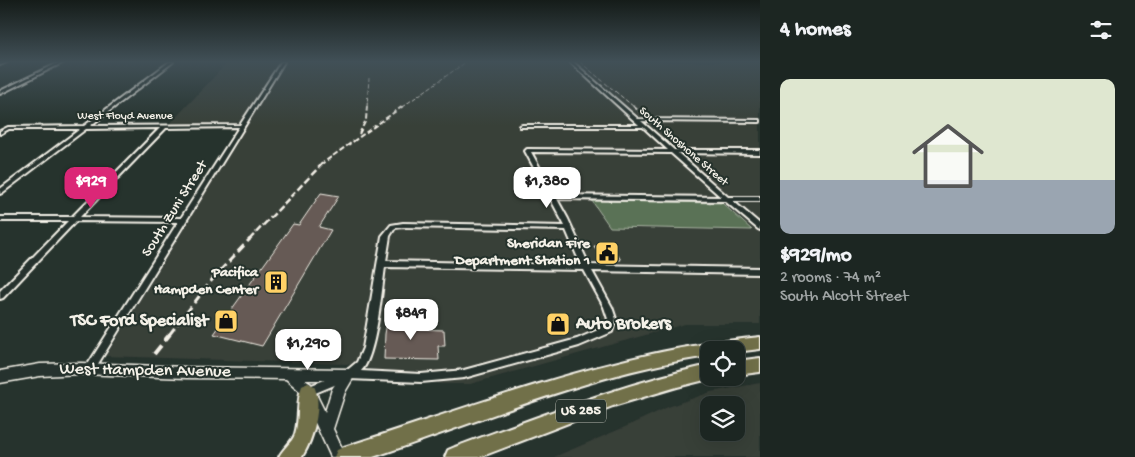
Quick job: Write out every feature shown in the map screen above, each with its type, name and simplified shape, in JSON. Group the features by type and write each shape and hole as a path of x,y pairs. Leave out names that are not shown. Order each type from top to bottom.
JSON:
{"highway":[{"name":"US 285","path":"344,457 605,371 689,351 760,342"},
{"path":"745,367 760,365"},
{"name":"US 285","path":"455,457 651,386 700,374"},
{"path":"289,457 299,446 306,429 308,391"},
{"path":"469,457 505,439"}],"street":[{"path":"0,93 19,83"},
{"path":"0,192 142,83"},
{"name":"South Zuni Street","path":"90,369 268,83"},
{"name":"South Shoshone Street","path":"596,83 760,228"},
{"path":"638,120 760,121"},
{"name":"West Floyd Avenue","path":"0,132 8,128 241,126"},
{"path":"522,126 644,126"},
{"path":"0,296 164,127"},
{"path":"308,391 349,375 437,377 464,374 579,342 609,329 612,319 569,228 528,152 529,150 760,152"},
{"path":"552,197 760,199"},
{"path":"0,219 182,220"},
{"path":"326,429 339,389 349,375 361,365 366,355 388,231 398,225 569,228"},
{"path":"382,264 760,271"},
{"name":"West Hampden Avenue","path":"0,377 41,370 90,369 222,374 287,373 349,375"},
{"path":"287,373 298,380 308,391 339,457"}],"shaded area":[{"path":"208,83 760,83 760,324 685,324 470,384 442,384 347,364 106,356 244,130 165,129"},
{"path":"760,383 760,457 554,457 625,427 668,407 711,392"}],"green space":[{"path":"592,201 722,203 752,230 610,227"}],"building":[{"name":"Pacifica Hampden Center","path":"321,193 339,196 319,227 331,230 262,346 214,334 293,224 299,225"},
{"name":"Sheridan Fire Department Station 1","path":"594,246 612,246 621,260 602,259"},
{"path":"388,316 413,316 414,329 444,330 445,346 438,346 439,360 384,359"}],"railway":[{"path":"367,107 369,83"},
{"path":"402,107 436,83"},
{"path":"606,83 634,107"},
{"path":"359,134 366,120 367,106"},
{"path":"320,165 403,106"},
{"path":"633,106 641,113"},
{"path":"249,240 322,164"},
{"path":"169,335 215,276 250,239"},
{"path":"154,354 170,334"}],"place":[{"name":"Sheridan Fire Department Station 1","path":"607,253"},
{"name":"Pacifica Hampden Center","path":"276,282"},
{"name":"TSC Ford Specialist","path":"226,321"},
{"name":"Auto Brokers","path":"558,324"}]}
